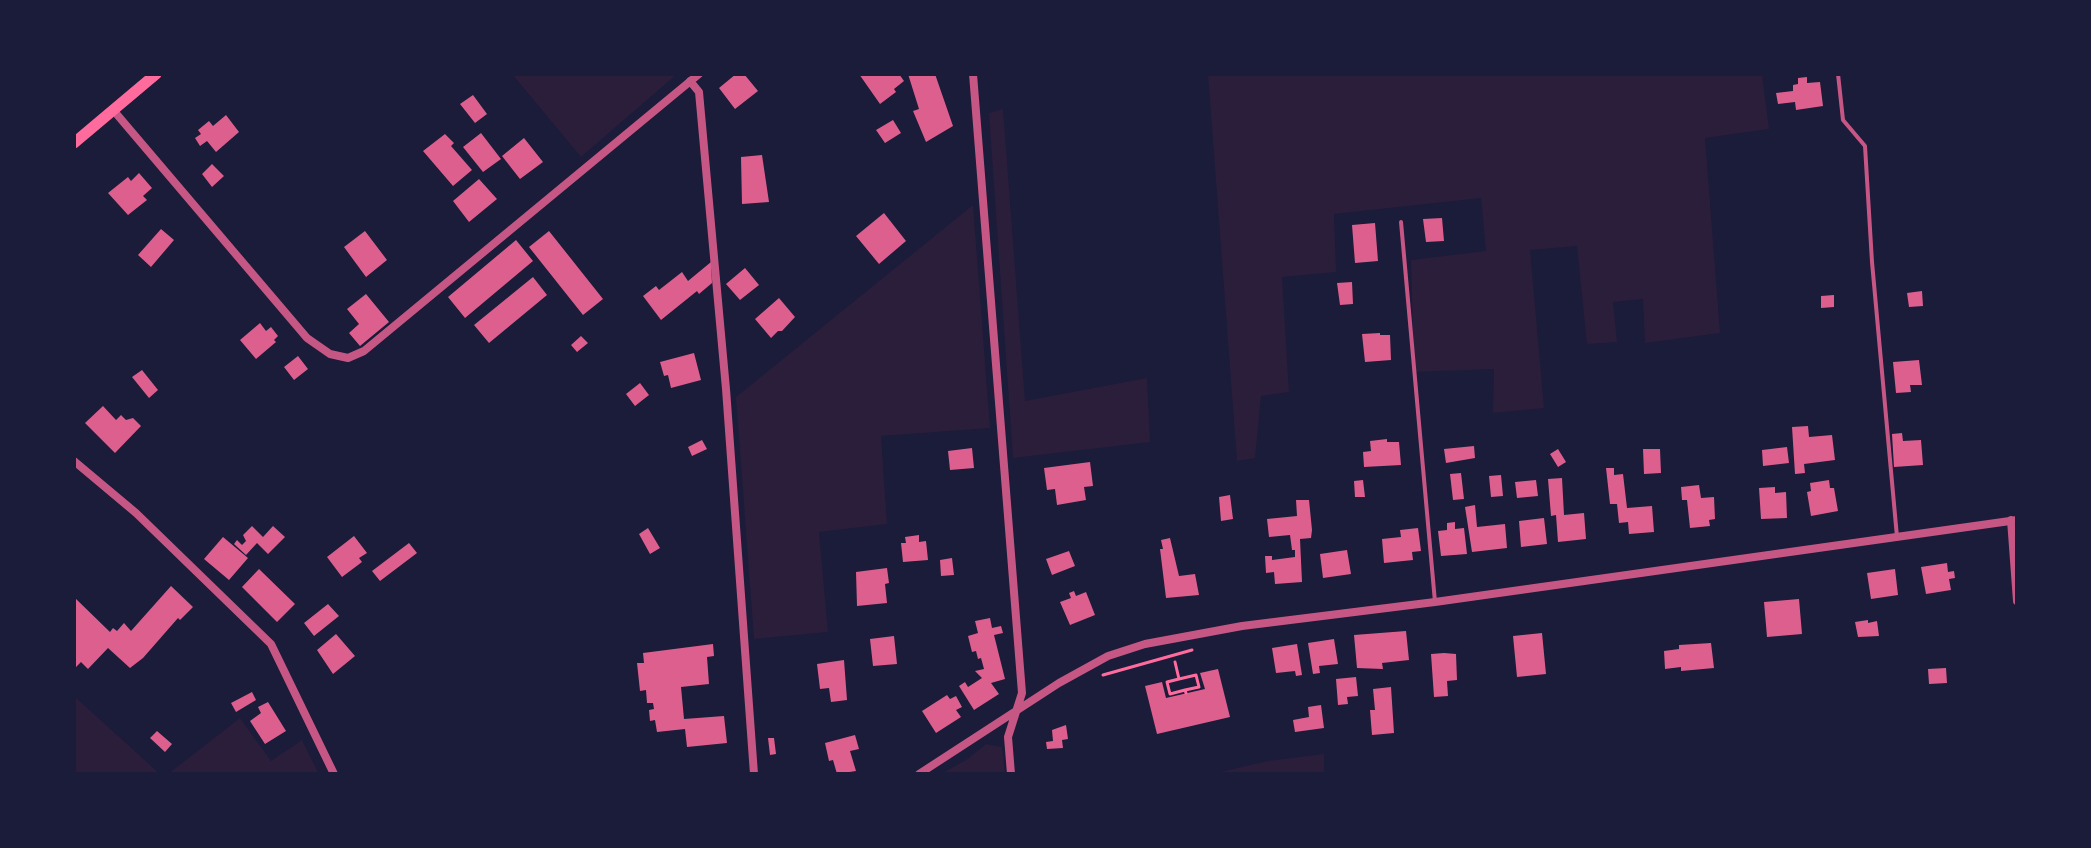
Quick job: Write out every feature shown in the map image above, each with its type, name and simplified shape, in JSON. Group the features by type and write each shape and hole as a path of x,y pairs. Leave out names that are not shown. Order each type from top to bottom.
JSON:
{"main road":[{"path":"74,143 156,74"}],"street":[{"path":"114,111 307,338 330,354 348,358 364,351 699,74"},
{"path":"973,74 1022,693 1008,737 1011,774"},
{"path":"690,81 699,92 726,389 754,774"},
{"path":"74,461 136,513 271,644 334,774"},
{"path":"919,774 1059,683 1108,656 1145,644 1242,626 1435,602 2014,520 2017,601"}],"lane":[{"path":"1838,74 1843,120 1865,146 1872,262 1897,537"},
{"path":"1401,222 1435,602"}],"path":[{"path":"1097,676 1111,675 1197,649"},
{"path":"1175,662 1179,679"},
{"path":"1196,675 1199,687 1170,694 1167,682 1179,679 1196,675"}],"shaded area":[{"path":"512,74 677,74 581,157"},
{"path":"1208,74 1762,74 1769,129 1705,138 1720,333 1645,343 1643,299 1613,302 1617,342 1587,344 1577,246 1530,250 1544,408 1493,413 1494,369 1414,372 1411,260 1486,251 1481,198 1334,214 1336,272 1282,277 1289,392 1261,396 1255,458 1237,461"},
{"path":"1003,109 1025,401 1147,378 1150,442 1013,458 989,113"},
{"path":"973,205 990,428 881,436 887,524 819,532 828,632 754,639 736,397"},
{"path":"74,696 160,774 74,774"},
{"path":"240,718 271,761 302,740 319,774 168,774"},
{"path":"986,744 1002,747 1005,774 941,774 966,760"},
{"path":"1324,754 1324,774 1212,774 1268,761"}],"building":[{"path":"736,74 744,74 758,91 735,109 719,88"},
{"path":"859,74 899,74 904,81 894,89 896,92 880,104"},
{"path":"908,74 935,74 953,126 926,142 913,111 919,109"},
{"path":"1807,77 1807,83 1820,82 1823,106 1796,110 1795,102 1778,104 1776,93 1793,91 1798,78"},
{"path":"473,95 487,114 475,123 460,104"},
{"path":"226,115 239,132 216,152 207,141 200,146 195,138 201,134 198,130 209,121 213,126"},
{"path":"893,120 901,133 885,143 876,130"},
{"path":"481,133 501,159 483,172 463,147"},
{"path":"445,134 454,143 451,146 472,170 453,186 423,151"},
{"path":"524,138 543,162 520,179 502,156"},
{"path":"762,155 769,202 742,204 741,157"},
{"path":"212,164 224,176 212,187 202,174"},
{"path":"139,173 152,188 143,196 147,200 128,215 108,193 128,177 131,181"},
{"path":"479,179 497,199 469,222 453,201"},
{"path":"884,213 906,241 879,264 856,236"},
{"path":"1442,218 1444,241 1426,242 1423,219"},
{"path":"1375,223 1378,261 1355,263 1352,225"},
{"path":"161,229 174,240 151,267 138,255"},
{"path":"365,231 387,260 366,277 344,247"},
{"path":"549,231 603,299 583,315 529,247"},
{"path":"516,240 533,261 465,318 448,297"},
{"path":"711,262 712,283 661,320 643,296 656,286 659,290 682,272 688,281"},
{"path":"745,268 759,285 740,300 726,284"},
{"path":"533,277 547,295 489,343 474,325"},
{"path":"1352,282 1353,304 1340,305 1337,283"},
{"path":"1922,291 1923,306 1909,307 1907,293"},
{"path":"366,294 389,322 360,346 349,333 359,324 347,309"},
{"path":"1834,295 1834,307 1821,308 1821,296"},
{"path":"779,298 795,317 771,338 755,319"},
{"path":"260,323 266,331 271,327 278,336 274,340 276,342 256,359 240,340"},
{"path":"1362,334 1390,335 1391,360 1365,362"},
{"path":"581,336 588,343 577,352 571,345"},
{"path":"694,353 701,380 671,388 660,362"},
{"path":"298,356 308,369 294,380 284,367"},
{"path":"1919,360 1922,385 1910,385 1911,392 1896,393 1893,362"},
{"path":"142,370 158,390 149,398 132,377"},
{"path":"640,383 649,395 635,406 626,394"},
{"path":"103,406 116,420 121,415 126,420 133,418 141,426 115,453 85,423"},
{"path":"1808,426 1809,437 1832,435 1835,460 1804,464 1805,473 1795,474 1792,427"},
{"path":"1902,433 1903,441 1921,440 1923,465 1894,467 1892,434"},
{"path":"1387,439 1387,442 1399,442 1401,465 1364,467 1363,452 1371,451 1370,441"},
{"path":"702,440 707,449 692,456 688,447"},
{"path":"1474,446 1475,458 1446,463 1444,449"},
{"path":"1787,447 1789,463 1763,466 1762,450"},
{"path":"972,448 974,468 950,470 948,451"},
{"path":"1558,449 1566,462 1558,467 1550,454"},
{"path":"1643,449 1660,449 1661,473 1644,474"},
{"path":"1090,462 1093,486 1084,487 1086,500 1057,505 1055,489 1047,490 1044,468"},
{"path":"1606,468 1614,468 1614,475 1623,474 1627,508 1652,506 1654,532 1629,534 1628,522 1619,523 1617,504 1610,504"},
{"path":"1461,473 1464,499 1453,500 1450,474"},
{"path":"1501,475 1503,496 1491,497 1489,476"},
{"path":"1562,478 1564,515 1584,513 1586,539 1558,542 1556,515 1551,516 1548,479"},
{"path":"1363,480 1365,497 1355,497 1354,481"},
{"path":"1536,480 1538,496 1517,498 1515,482"},
{"path":"1829,480 1830,488 1834,488 1838,511 1811,516 1807,492 1811,491 1810,483"},
{"path":"1699,485 1701,498 1714,497 1715,519 1709,520 1710,526 1690,528 1687,500 1682,500 1681,487"},
{"path":"1775,487 1775,493 1786,492 1787,518 1761,519 1759,488"},
{"path":"1230,495 1233,519 1221,521 1219,497"},
{"path":"1296,500 1309,500 1312,530 1311,538 1300,539 1302,582 1275,584 1274,572 1266,573 1265,556 1272,556 1272,560 1295,557 1295,550 1292,550 1290,535 1269,537 1267,519 1297,516"},
{"path":"1475,505 1477,527 1505,524 1507,548 1472,552 1465,507"},
{"path":"1544,518 1547,544 1521,547 1519,521"},
{"path":"1455,522 1455,529 1464,528 1467,554 1441,556 1438,531 1447,530 1447,523"},
{"path":"252,526 263,537 273,526 285,537 268,554 257,543 246,555 234,544 237,540 242,545 246,541 243,535"},
{"path":"648,528 660,548 650,554 639,534"},
{"path":"1418,528 1421,551 1412,552 1413,560 1384,563 1382,539 1401,537 1400,530"},
{"path":"919,535 919,542 926,541 928,560 903,562 901,543 906,543 905,537"},
{"path":"354,536 367,553 359,558 362,562 342,577 327,557"},
{"path":"223,537 248,558 229,580 204,559"},
{"path":"1170,538 1179,576 1195,574 1199,595 1166,598 1160,549 1163,549 1161,540"},
{"path":"409,543 417,553 380,581 372,571"},
{"path":"1347,550 1351,574 1323,578 1320,554"},
{"path":"1069,551 1075,566 1052,575 1046,559"},
{"path":"952,558 954,575 941,576 940,560"},
{"path":"1947,563 1948,572 1954,571 1955,578 1949,579 1951,590 1926,594 1921,567"},
{"path":"887,568 887,603 857,606 856,572"},
{"path":"259,569 295,604 277,622 242,587"},
{"path":"1895,569 1898,595 1871,599 1867,573"},
{"path":"171,586 193,607 180,620 178,618 143,658 130,668 108,648 88,669 81,662 74,669 74,597 110,632 113,628 117,631 124,623 131,631"},
{"path":"1074,591 1076,596 1086,592 1095,615 1070,625 1060,602 1071,598 1069,593"},
{"path":"1799,599 1802,634 1767,637 1764,602"},
{"path":"328,604 339,616 314,636 304,623"},
{"path":"990,618 992,628 1001,626 1003,633 994,635 1005,679 991,683 999,694 974,710 959,686 965,682 968,687 982,678 975,671 984,669 981,658 978,659 976,651 972,652 968,636 978,633 975,621"},
{"path":"1868,620 1868,623 1877,621 1879,636 1858,637 1855,622"},
{"path":"1406,631 1409,660 1382,663 1383,669 1357,668 1354,635"},
{"path":"1542,633 1546,674 1517,677 1513,636"},
{"path":"336,634 355,656 333,674 317,650"},
{"path":"894,636 897,664 873,666 870,639"},
{"path":"1334,639 1338,664 1319,666 1320,673 1313,674 1308,643"},
{"path":"1711,643 1714,668 1665,669 1664,651 1679,649 1679,645"},
{"path":"713,644 714,656 707,657 709,684 681,687 684,719 724,716 727,743 687,747 685,729 657,732 655,720 650,721 649,710 654,709 653,703 647,703 646,690 640,691 637,663 644,663 643,653"},
{"path":"1297,644 1302,675 1296,676 1295,671 1276,673 1272,648"},
{"path":"1431,654 1456,654 1457,680 1447,681 1448,696 1434,697"},
{"path":"844,660 847,700 831,702 829,688 820,689 817,664"},
{"path":"1946,668 1947,683 1929,684 1928,669"},
{"path":"1218,669 1230,717 1157,734 1145,686 1162,682 1166,698 1205,689 1200,673"},
{"path":"1356,677 1358,696 1347,697 1348,704 1338,705 1336,679"},
{"path":"1391,687 1394,733 1372,735 1370,710 1375,710 1373,689"},
{"path":"252,692 256,700 236,712 231,703"},
{"path":"947,695 950,699 956,696 962,707 956,710 961,717 936,733 922,711"},
{"path":"268,702 286,731 265,744 250,721 261,713 258,707"},
{"path":"1321,705 1324,728 1295,732 1293,720 1309,717 1308,707"},
{"path":"1066,725 1068,739 1062,740 1063,748 1047,749 1046,742 1053,741 1052,730"},
{"path":"157,731 172,744 165,752 150,738"},
{"path":"855,735 859,749 850,751 856,771 837,774 833,760 829,761 825,743"},
{"path":"768,738 774,738 776,754 770,755"}]}
